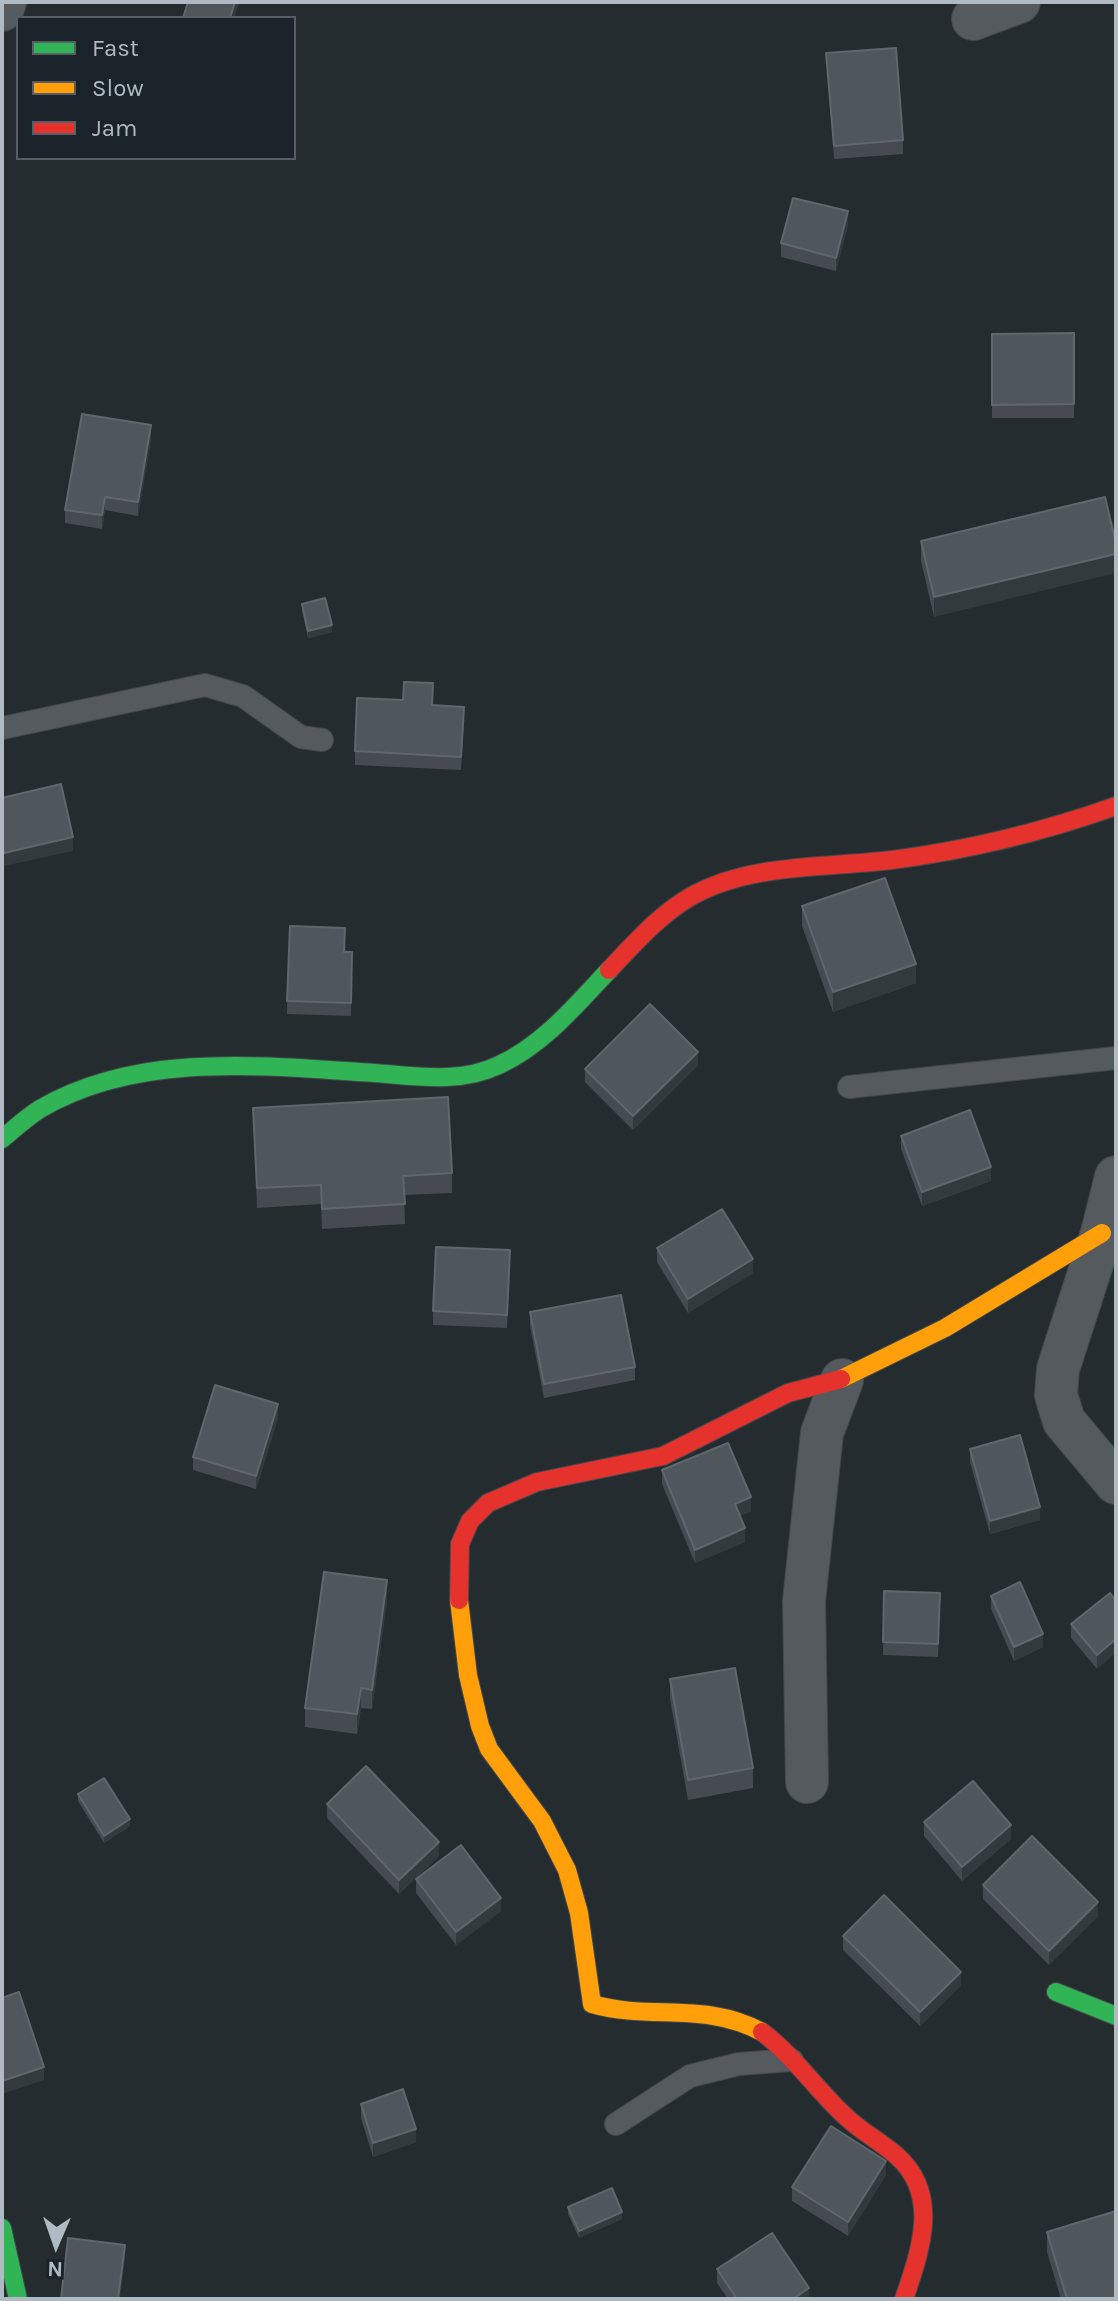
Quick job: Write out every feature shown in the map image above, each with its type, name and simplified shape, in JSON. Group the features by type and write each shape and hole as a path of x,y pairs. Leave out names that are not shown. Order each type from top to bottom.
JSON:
{"street":[{"path":"2,10 5,2"},
{"path":"973,19 1019,2"},
{"path":"2,1139 56,1099 139,1073 221,1065 472,1075 511,1060 548,1029 654,925 691,897 733,880 992,843 1116,806"},
{"path":"1116,1177 1102,1233 1058,1369 1056,1395 1064,1421 1116,1483"},
{"path":"904,2299 924,2226 921,2191 911,2169 847,2119 818,2088 797,2059 760,2031 725,2016 683,2009 606,2009 592,2004 586,1987 583,1935 574,1886 548,1829 488,1746 474,1712 460,1597 460,1545 473,1514 492,1497 521,1487 645,1462 713,1435 790,1392 842,1380 960,1320 1102,1233"},
{"path":"807,1782 807,1570 822,1433 842,1380"},
{"path":"1056,1992 1116,2016"},
{"path":"2,2228 9,2245 18,2299"}],"lane":[{"path":"2,728 205,685 243,696 301,737 322,740"},
{"path":"849,1087 1116,1058"},
{"path":"616,2124 690,2076 739,2064 797,2059"}],"building":[{"path":"188,2 235,2 231,16 184,16"},
{"path":"896,48 903,140 834,146 826,53"},
{"path":"793,198 848,211 836,258 781,243"},
{"path":"1074,333 1074,404 992,405 992,334"},
{"path":"82,414 151,425 138,502 105,497 102,515 65,510"},
{"path":"1105,497 1116,554 934,597 921,541"},
{"path":"325,598 332,625 308,631 302,604"},
{"path":"404,682 433,683 432,705 464,707 461,757 355,751 357,698 403,700"},
{"path":"61,784 73,837 4,853 2,798"},
{"path":"885,878 916,964 833,992 802,906"},
{"path":"290,926 345,928 344,952 352,952 351,1003 287,1001"},
{"path":"650,1004 698,1052 633,1116 585,1069"},
{"path":"448,1097 452,1173 403,1176 405,1204 322,1209 321,1185 257,1188 253,1108"},
{"path":"970,1110 991,1167 922,1192 901,1136"},
{"path":"722,1209 753,1259 688,1299 657,1248"},
{"path":"436,1247 510,1250 507,1315 433,1311"},
{"path":"621,1295 635,1367 544,1384 530,1312"},
{"path":"215,1385 278,1404 256,1476 193,1457"},
{"path":"1020,1435 1040,1507 990,1521 970,1449"},
{"path":"728,1443 751,1497 735,1504 745,1528 695,1550 662,1470"},
{"path":"324,1572 387,1580 372,1690 361,1688 357,1714 305,1708"},
{"path":"1020,1582 1043,1634 1014,1647 991,1596"},
{"path":"884,1591 940,1593 938,1644 883,1642"},
{"path":"1110,1593 1116,1601 1116,1639 1097,1655 1071,1624"},
{"path":"735,1668 753,1768 688,1780 670,1679"},
{"path":"366,1766 439,1842 399,1880 327,1804"},
{"path":"104,1778 130,1819 104,1836 78,1794"},
{"path":"973,1781 1011,1825 962,1867 924,1822"},
{"path":"1032,1836 1098,1902 1049,1951 983,1885"},
{"path":"461,1845 501,1898 456,1932 416,1879"},
{"path":"884,1895 961,1972 920,2012 843,1936"},
{"path":"19,1992 44,2067 2,2081 2,1998"},
{"path":"403,2089 416,2129 373,2143 361,2104"},
{"path":"831,2126 886,2161 848,2222 792,2187"},
{"path":"612,2188 622,2212 579,2231 568,2207"},
{"path":"1116,2211 1116,2299 1067,2299 1047,2232"},
{"path":"772,2233 809,2288 793,2299 737,2299 717,2269"},
{"path":"68,2238 125,2245 118,2299 61,2299"}],"traffic: fast":[{"path":"2,1139 40,1109 78,1091 118,1078 160,1070 246,1066 437,1077 484,1071 515,1057 545,1035 609,970"},
{"path":"1056,1992 1116,2016"},
{"path":"2,2228 18,2299"}],"traffic: slow":[{"path":"841,1379 945,1328 1102,1233"},
{"path":"459,1600 468,1675 480,1726 489,1749 542,1821 567,1870 579,1913 592,2004 614,2009 719,2017 762,2032"}],"traffic: jam":[{"path":"609,970 647,930 679,904 713,886 737,878 762,872 892,860 949,851 1033,832 1116,806"},
{"path":"459,1600 460,1544 470,1521 488,1503 537,1482 663,1456 788,1393 841,1379"},
{"path":"762,2032 844,2115 897,2156 911,2171 919,2188 923,2224 916,2262 904,2299"}]}
